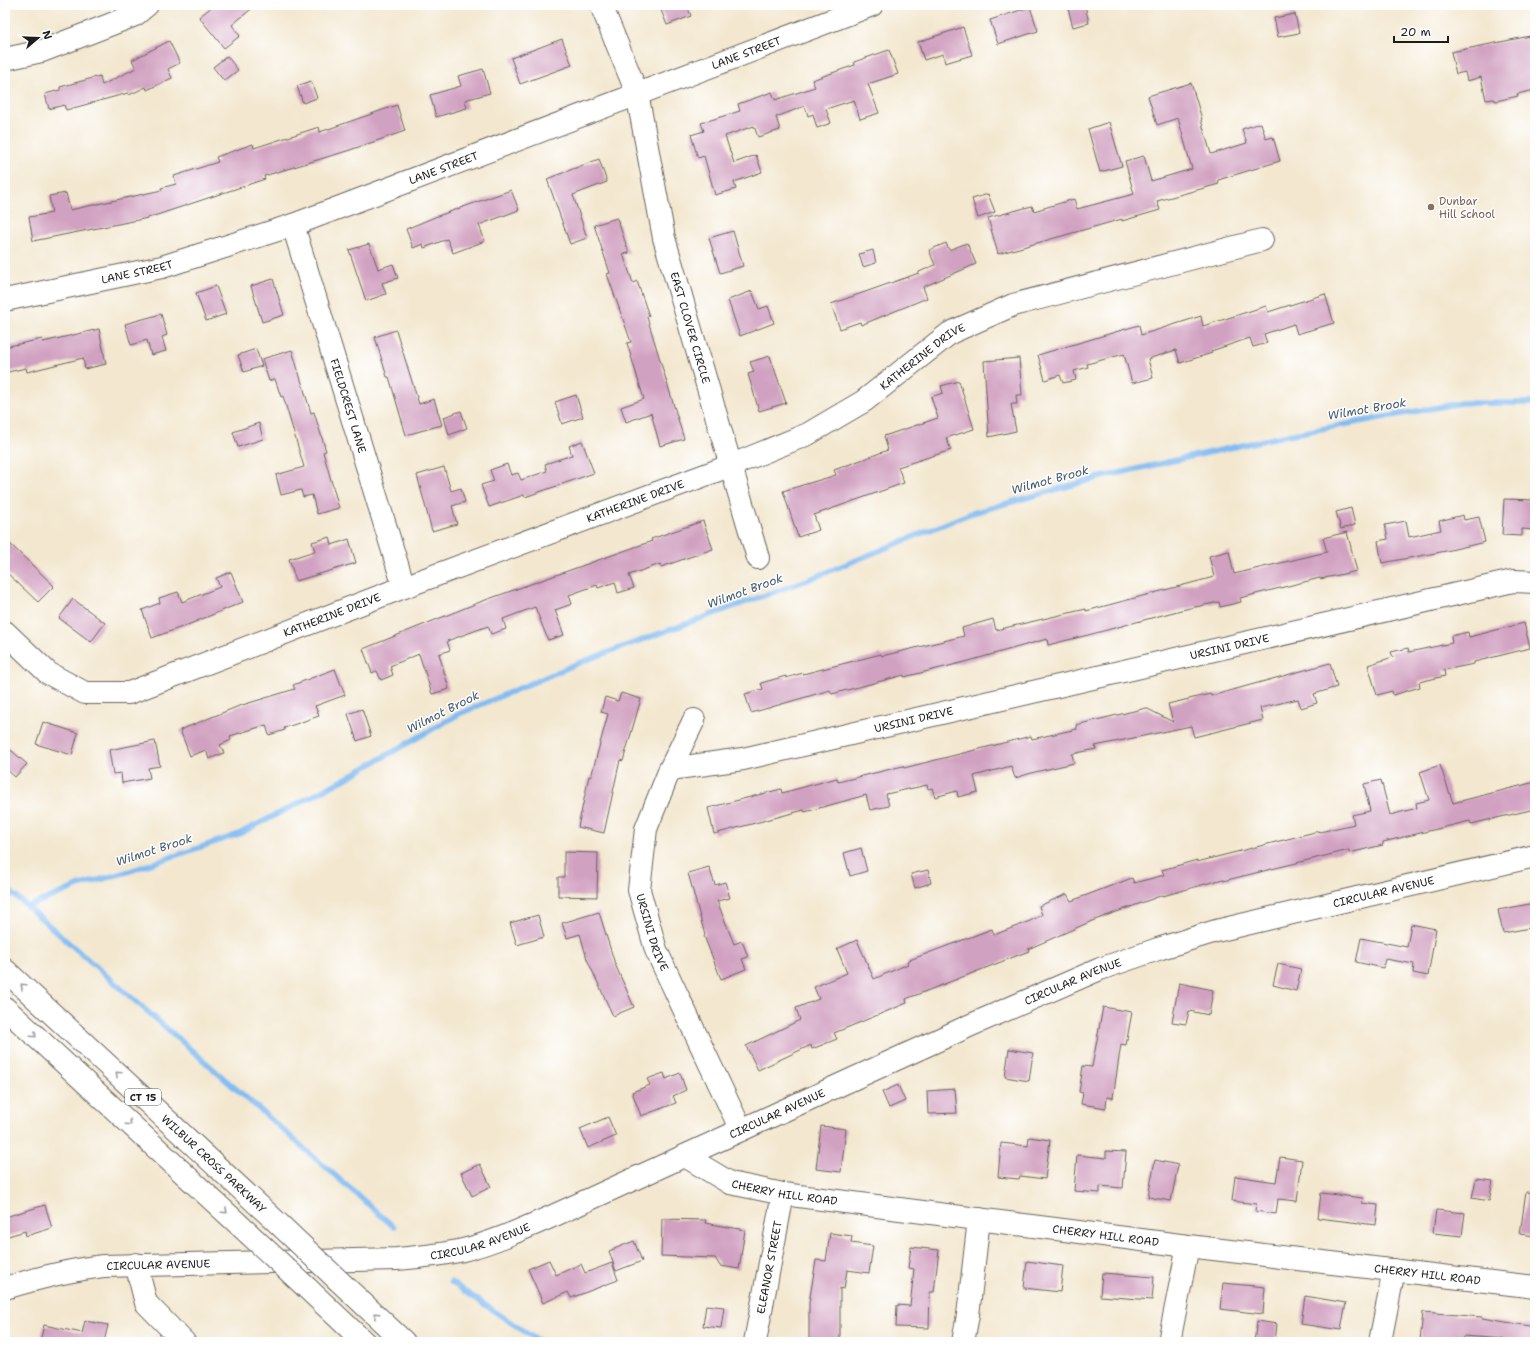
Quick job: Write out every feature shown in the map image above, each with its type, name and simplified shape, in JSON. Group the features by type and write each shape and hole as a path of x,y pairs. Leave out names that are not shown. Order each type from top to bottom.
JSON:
{"main road":[{"path":"5,59 42,52 135,15 146,5"},
{"name":"EAST CLOVER CIRCLE","path":"601,5 637,94 664,238 732,465 758,558"},
{"name":"LANE STREET","path":"5,300 162,267 293,225 872,5"},
{"name":"FIELDCREST LANE","path":"293,225 404,587"},
{"name":"KATHERINE DRIVE","path":"5,632 48,673 86,693 129,693 404,587 732,465 808,434 864,401 950,333 1006,308 1262,240"},
{"name":"URSINI DRIVE","path":"741,1130 656,950 640,890 646,829 670,769 743,759 1513,580 1535,582"},
{"path":"670,769 694,720"},
{"name":"CIRCULAR AVENUE","path":"5,1288 45,1276 76,1269 103,1266 136,1264 397,1260 442,1254 465,1249 510,1235 1042,993 1100,969 1216,931 1535,856"},
{"name":"WILBUR CROSS PARKWAY","path":"5,970 404,1342"},
{"name":"CT 15","path":"5,1008 364,1342"},
{"name":"CHERRY HILL ROAD","path":"685,1156 730,1183 783,1194 1188,1246 1535,1288"},
{"name":"ELEANOR STREET","path":"755,1342 783,1194"},
{"path":"963,1342 980,1219"},
{"path":"1169,1342 1188,1246"},
{"path":"136,1264 146,1304 184,1342"},
{"path":"1380,1342 1394,1270"}],"building":[{"path":"214,5 256,5 232,25 240,36 224,48 199,17"},
{"path":"659,5 687,5 691,16 667,25"},
{"path":"1067,5 1085,5 1089,23 1073,27"},
{"path":"1030,7 1038,31 998,44 990,20"},
{"path":"1295,14 1299,33 1278,37 1274,18"},
{"path":"963,27 972,55 945,63 943,54 924,60 918,42"},
{"path":"1535,35 1535,90 1496,101 1493,99 1486,100 1481,77 1467,81 1465,72 1456,74 1451,52"},
{"path":"562,39 572,65 520,84 511,58"},
{"path":"169,41 180,63 168,69 172,78 147,90 146,87 129,95 128,93 66,110 64,105 49,109 45,94 60,90 60,87 100,76 102,85 136,68 132,60"},
{"path":"889,50 898,74 868,84 879,113 860,119 854,100 826,109 831,123 817,128 813,114 808,116 805,106 776,117 780,130 758,137 754,126 725,136 734,163 756,155 762,172 734,182 736,189 715,195 704,156 698,158 691,135 704,131 701,123 740,111 738,104 772,92 775,100 815,87 812,80 855,65 854,62"},
{"path":"227,56 238,70 224,81 213,67"},
{"path":"483,69 490,93 465,100 467,108 436,117 430,95 461,86 458,76"},
{"path":"311,81 317,98 303,103 297,86"},
{"path":"1191,83 1211,154 1247,143 1242,129 1261,123 1266,139 1273,137 1280,161 1218,180 1219,184 1157,201 1160,210 1122,221 1122,219 998,254 988,218 1032,206 1034,211 1074,199 1077,209 1134,194 1125,161 1144,156 1151,181 1192,169 1178,118 1157,125 1148,96"},
{"path":"397,105 405,131 347,151 264,176 265,179 148,218 33,241 29,217 52,213 49,196 66,193 70,210 162,190 161,188 176,184 174,176 218,162 216,157 253,144 254,148 319,127 320,132"},
{"path":"1109,122 1122,166 1100,172 1088,129"},
{"path":"599,159 607,182 573,195 587,238 570,244 547,179"},
{"path":"511,190 519,210 479,225 485,241 453,253 447,239 424,248 423,244 413,248 406,229"},
{"path":"988,194 995,212 978,218 972,199"},
{"path":"617,218 629,253 623,254 633,283 637,281 649,316 647,317 684,439 660,446 651,413 626,422 621,407 644,399 627,343 631,342 607,274 610,273 594,225"},
{"path":"733,231 743,266 720,273 709,238"},
{"path":"946,243 949,250 967,243 976,264 923,287 927,298 861,325 860,322 840,329 831,304 919,273 935,265 929,250"},
{"path":"369,244 378,269 393,264 398,278 382,283 386,294 366,301 349,250"},
{"path":"873,250 876,263 863,267 859,254"},
{"path":"273,279 284,315 262,322 251,286"},
{"path":"216,286 226,314 206,321 196,293"},
{"path":"752,291 759,309 768,306 774,323 740,336 728,300"},
{"path":"1325,294 1334,323 1297,334 1294,324 1264,334 1267,343 1253,347 1250,338 1211,351 1212,353 1180,363 1176,350 1148,359 1153,378 1132,383 1124,354 1087,364 1088,367 1074,371 1076,380 1063,383 1060,375 1045,380 1038,355 1139,325 1141,335 1201,316 1203,326 1266,306 1268,312"},
{"path":"161,314 167,335 162,337 166,351 151,355 147,340 131,345 125,324"},
{"path":"99,329 106,364 85,369 83,358 27,372 26,368 8,372 5,359 5,347 42,339 43,342"},
{"path":"396,330 419,404 434,399 442,425 406,435 389,377 387,377 375,337"},
{"path":"256,349 262,366 244,372 238,355"},
{"path":"292,350 311,413 314,412 326,451 323,452 339,508 317,514 312,495 303,497 301,490 281,495 276,475 304,467 283,396 281,397 275,379 269,381 262,359"},
{"path":"770,356 786,403 759,411 748,374 754,372 750,362"},
{"path":"1019,358 1022,395 1016,395 1017,404 1011,404 1016,431 989,437 984,361"},
{"path":"959,381 974,429 946,438 951,450 898,467 904,483 814,515 819,530 798,537 783,491 836,475 834,470 888,450 884,436 938,418 931,397 943,393 941,386"},
{"path":"576,395 583,417 562,424 555,402"},
{"path":"461,411 467,428 449,435 444,417"},
{"path":"259,423 263,439 238,447 233,432"},
{"path":"582,441 594,473 525,497 524,495 489,507 481,485 494,481 490,470 507,464 511,475 518,473 521,480 547,471 545,464 572,455 569,446"},
{"path":"444,467 451,491 461,488 465,502 452,506 457,524 432,531 417,475"},
{"path":"1504,499 1535,500 1535,530 1522,529 1522,536 1502,535"},
{"path":"1351,508 1355,525 1341,529 1336,512"},
{"path":"1463,515 1464,520 1479,517 1485,542 1382,563 1378,541 1388,539 1385,525 1406,521 1409,537 1441,530 1439,521"},
{"path":"703,521 713,549 661,567 660,564 629,575 634,588 618,593 615,582 598,588 597,585 569,595 572,604 555,610 564,635 548,640 535,607 503,619 506,629 491,634 488,626 447,641 450,650 439,654 449,689 432,694 419,654 390,666 393,675 381,680 377,671 372,673 363,649 480,602 652,541 651,539"},
{"path":"1347,532 1357,571 1320,578 1240,598 1241,602 1220,607 1219,602 1181,610 1048,645 1047,639 965,662 904,677 904,675 832,694 830,690 751,713 745,694 763,689 761,683 786,676 786,678 881,654 882,656 964,636 962,628 993,619 996,630 1086,609 1086,611 1214,577 1209,556 1229,551 1234,574 1327,552 1323,538"},
{"path":"330,537 332,545 349,539 356,563 296,581 289,559 315,551 312,542"},
{"path":"5,539 54,586 38,602 5,571"},
{"path":"231,572 243,602 152,638 142,610 160,603 159,598 178,592 182,602 220,587 216,578"},
{"path":"73,599 105,623 91,642 59,618"},
{"path":"1524,623 1530,648 1474,662 1474,664 1444,670 1445,676 1419,682 1420,687 1393,695 1392,691 1377,695 1368,665 1393,657 1391,652 1408,648 1409,652 1452,643 1451,636 1468,632 1469,637"},
{"path":"1330,663 1337,687 1314,694 1317,703 1301,708 1298,699 1260,708 1263,720 1194,737 1191,726 1095,746 1096,749 1072,754 1074,763 1015,778 1011,766 974,776 978,792 958,797 957,791 935,797 932,788 928,789 927,785 886,794 889,806 870,810 866,795 805,812 804,810 714,834 708,808 781,789 782,793 837,778 838,782 903,766 904,768 1031,736 1032,739 1077,729 1076,725 1146,708 1173,722 1168,704 1210,694 1211,696"},
{"path":"335,669 345,695 315,706 319,716 284,728 285,730 269,735 266,725 230,736 231,740 220,745 224,753 209,759 206,750 190,756 180,730 239,706 295,689 293,685"},
{"path":"621,693 641,699 623,761 620,760 604,833 578,827 589,776 591,777 608,714 601,712 605,697 618,701"},
{"path":"362,709 371,736 357,741 348,714"},
{"path":"43,722 78,733 72,755 36,744"},
{"path":"155,741 160,766 148,768 150,778 122,783 121,773 113,774 109,750"},
{"path":"5,745 27,764 15,777 5,768"},
{"path":"1440,765 1453,803 1535,782 1535,809 1471,824 1470,821 1383,842 1383,845 1349,853 1349,850 1223,881 1223,879 1163,895 1092,921 1028,949 1029,951 906,999 907,1003 834,1033 837,1039 812,1049 811,1045 758,1070 746,1046 800,1020 796,1008 819,999 814,987 847,973 837,949 857,940 874,979 908,964 907,961 992,929 994,935 1030,921 1042,915 1039,906 1067,894 1071,901 1132,878 1134,883 1164,875 1162,870 1197,860 1197,862 1319,831 1354,824 1352,815 1370,811 1364,784 1381,780 1390,815 1417,808 1416,803 1429,800 1420,772"},
{"path":"861,848 867,871 850,876 844,853"},
{"path":"564,852 598,853 597,897 558,896 558,877 564,877"},
{"path":"709,867 715,885 725,882 730,898 717,901 734,944 742,941 748,957 742,959 746,969 721,979 704,936 705,935 688,873"},
{"path":"928,870 931,883 915,888 911,874"},
{"path":"1535,903 1535,927 1503,933 1498,910"},
{"path":"599,912 615,964 634,1007 613,1016 587,959 580,934 567,938 562,923"},
{"path":"538,915 544,937 517,945 510,923"},
{"path":"1411,924 1436,929 1428,976 1413,973 1414,964 1385,959 1383,968 1356,962 1361,938 1407,947"},
{"path":"1278,964 1301,969 1296,991 1273,985"},
{"path":"1179,983 1213,990 1209,1015 1189,1011 1186,1024 1172,1022"},
{"path":"1103,1007 1132,1012 1126,1045 1121,1044 1113,1098 1107,1097 1106,1108 1081,1104 1083,1093 1079,1092 1083,1066 1092,1067"},
{"path":"1009,1049 1033,1053 1029,1081 1005,1077"},
{"path":"664,1073 666,1079 680,1073 686,1090 673,1096 676,1103 641,1116 632,1092 650,1085 647,1079"},
{"path":"898,1085 905,1101 889,1108 882,1092"},
{"path":"955,1089 957,1113 928,1114 927,1091"},
{"path":"608,1117 616,1136 588,1148 580,1129"},
{"path":"821,1126 846,1129 841,1172 816,1169"},
{"path":"1029,1137 1050,1140 1045,1179 1020,1176 1019,1179 998,1177 1001,1143 1028,1146"},
{"path":"1106,1151 1126,1152 1123,1188 1100,1186 1100,1193 1074,1191 1077,1155 1106,1158"},
{"path":"1280,1157 1302,1160 1297,1201 1278,1199 1276,1214 1255,1211 1256,1204 1232,1201 1235,1176 1276,1182"},
{"path":"1155,1160 1178,1165 1171,1201 1148,1197"},
{"path":"480,1164 491,1187 472,1196 461,1173"},
{"path":"1476,1179 1493,1181 1489,1201 1472,1198"},
{"path":"1526,1192 1535,1193 1535,1236 1520,1234"},
{"path":"1321,1193 1363,1198 1362,1203 1378,1205 1376,1225 1318,1218"},
{"path":"45,1205 52,1228 26,1236 25,1231 5,1237 5,1217"},
{"path":"1436,1210 1465,1213 1462,1236 1433,1233"},
{"path":"662,1219 706,1220 705,1223 745,1230 739,1269 720,1266 715,1258 661,1256"},
{"path":"830,1233 852,1236 851,1243 873,1246 869,1273 847,1270 844,1289 840,1288 840,1342 809,1342 809,1303 816,1260 826,1261"},
{"path":"634,1241 642,1261 616,1271 609,1251"},
{"path":"911,1247 939,1250 934,1292 930,1292 929,1328 896,1327 897,1305 910,1306 914,1269 908,1268"},
{"path":"549,1260 556,1275 581,1264 585,1273 612,1263 618,1280 571,1298 568,1292 543,1303 528,1269"},
{"path":"1027,1261 1063,1266 1060,1292 1024,1288"},
{"path":"1102,1273 1154,1277 1152,1300 1100,1296"},
{"path":"1223,1283 1265,1287 1263,1314 1220,1309"},
{"path":"1305,1296 1346,1303 1341,1330 1301,1324"},
{"path":"706,1305 724,1307 721,1328 703,1326"},
{"path":"1423,1312 1482,1317 1535,1327 1535,1342 1502,1342 1503,1339 1464,1336 1463,1342 1420,1342"},
{"path":"85,1321 108,1325 104,1342 40,1342 44,1325 82,1333"},
{"path":"1257,1321 1277,1324 1275,1342 1254,1342"}],"waterway":[{"name":"Wilmot Brook","path":"27,907 78,886 127,872 239,834 343,780 459,714 581,662 810,579 969,514 1097,478 1283,436 1461,403 1535,403"},
{"path":"5,887 394,1227"},
{"path":"451,1282 540,1342"}],"place":[{"name":"Dunbar Hill School","path":"1431,207"}]}
